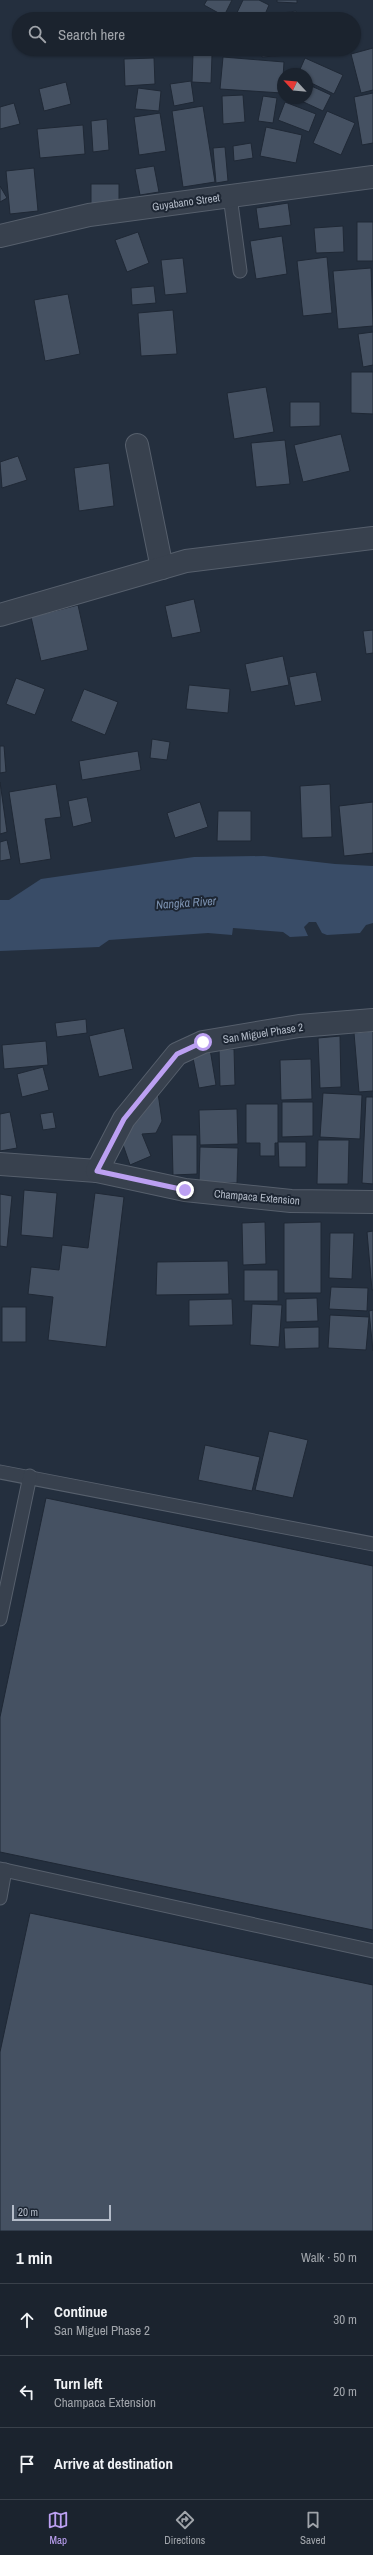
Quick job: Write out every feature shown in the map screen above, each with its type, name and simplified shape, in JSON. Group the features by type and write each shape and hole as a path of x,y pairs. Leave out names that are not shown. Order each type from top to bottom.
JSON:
{"street":[{"name":"Guyabano Street","path":"0,236 88,215 373,177"},
{"path":"138,445 162,568"},
{"path":"0,615 186,561 373,538"},
{"name":"San Miguel Phase 2","path":"97,1171 124,1119 177,1054 203,1042 299,1026 373,1020"},
{"name":"Champaca Extension","path":"0,1164 97,1171 185,1190 292,1200 373,1202"}],"lane":[{"path":"230,196 240,272"},
{"path":"0,1472 30,1476 373,1544"},
{"path":"0,1619 30,1476"},
{"path":"0,1898 3,1869 373,1951"}],"water":[{"name":"Nangka River","path":"264,856 335,864 373,866 373,923 366,925 360,933 327,935 322,933 316,922 309,922 304,927 308,936 290,937 283,932 233,928 232,935 208,933 109,940 99,947 0,951 0,900 9,900 41,879 194,857"}],"building":[{"path":"207,0 232,0 226,12 217,12 204,5"},
{"path":"243,0 259,0 269,5 266,12 237,12"},
{"path":"277,0 297,0 297,3 277,2"},
{"path":"373,48 373,90 361,93 352,56 361,56 361,51"},
{"path":"193,56 212,56 211,83 192,82"},
{"path":"223,57 284,62 284,68 277,68 277,93 220,89"},
{"path":"154,58 155,84 125,86 124,59"},
{"path":"305,58 343,75 334,94 313,84 313,68 301,68"},
{"path":"191,81 194,102 174,106 170,84"},
{"path":"66,82 71,104 44,111 39,89"},
{"path":"313,87 331,95 323,111 308,104 313,104"},
{"path":"138,88 161,91 159,111 135,109"},
{"path":"373,93 373,143 362,145 354,97"},
{"path":"243,95 245,122 223,124 222,96"},
{"path":"263,96 277,98 273,123 258,121"},
{"path":"14,103 20,124 0,129 0,107"},
{"path":"284,104 290,104 316,114 309,132 278,120"},
{"path":"203,106 215,182 183,187 172,111"},
{"path":"327,111 355,123 341,155 313,143"},
{"path":"160,113 166,151 139,155 134,117"},
{"path":"107,119 109,150 93,152 91,121"},
{"path":"83,125 85,154 40,158 37,129"},
{"path":"266,127 302,135 296,163 260,156"},
{"path":"251,143 253,158 234,161 233,146"},
{"path":"225,147 228,181 216,183 213,148"},
{"path":"154,166 159,192 140,195 135,169"},
{"path":"34,168 38,211 10,214 6,171"},
{"path":"91,184 119,184 119,207 91,207"},
{"path":"0,186 7,198 0,202"},
{"path":"288,203 291,225 259,229 256,208"},
{"path":"357,222 373,222 373,261 357,261"},
{"path":"343,226 344,252 316,253 314,228"},
{"path":"138,232 149,263 127,272 115,240"},
{"path":"282,236 287,274 256,279 250,241"},
{"path":"327,257 332,313 303,316 297,261"},
{"path":"183,258 187,293 165,295 161,260"},
{"path":"371,268 373,326 338,329 333,271"},
{"path":"154,286 156,303 132,305 131,288"},
{"path":"68,294 80,354 45,361 34,300"},
{"path":"173,310 177,354 141,356 138,313"},
{"path":"373,332 373,365 363,367 358,334"},
{"path":"351,372 373,372 373,414 351,413"},
{"path":"266,387 274,432 234,439 227,393"},
{"path":"290,402 320,402 320,426 290,427"},
{"path":"341,434 350,471 303,482 294,445"},
{"path":"285,440 290,484 256,487 251,443"},
{"path":"18,456 27,480 2,488 0,462"},
{"path":"109,463 114,506 79,511 74,468"},
{"path":"194,599 201,632 172,638 165,606"},
{"path":"78,605 88,650 41,661 31,617"},
{"path":"373,630 373,653 366,654 363,631"},
{"path":"283,656 289,685 251,692 245,664"},
{"path":"316,672 322,701 295,706 289,677"},
{"path":"16,678 45,689 35,715 6,704"},
{"path":"189,685 230,689 228,713 186,709"},
{"path":"84,689 118,702 105,735 71,721"},
{"path":"152,739 170,742 167,760 150,758"},
{"path":"0,746 4,746 6,772 0,773"},
{"path":"138,751 141,770 82,780 79,761"},
{"path":"0,782 7,832 0,834"},
{"path":"56,784 61,817 45,819 51,859 20,864 9,792"},
{"path":"330,784 332,837 302,838 300,786"},
{"path":"87,797 92,822 73,827 68,801"},
{"path":"200,802 208,827 175,838 167,813"},
{"path":"373,802 373,853 344,856 339,806"},
{"path":"218,811 251,811 251,841 217,841"},
{"path":"7,840 11,859 0,861 0,842"},
{"path":"86,1019 87,1033 57,1037 55,1023"},
{"path":"124,1028 133,1069 99,1077 89,1036"},
{"path":"373,1031 373,1091 359,1092 354,1033"},
{"path":"340,1036 341,1087 320,1088 318,1038"},
{"path":"46,1041 48,1065 4,1069 2,1045"},
{"path":"210,1049 216,1085 199,1088 192,1053"},
{"path":"219,1049 234,1049 235,1085 220,1086"},
{"path":"311,1059 312,1099 281,1100 280,1060"},
{"path":"43,1067 49,1090 22,1097 17,1074"},
{"path":"157,1086 162,1121 156,1133 142,1134 151,1156 130,1165 120,1136"},
{"path":"323,1093 362,1095 360,1139 320,1137"},
{"path":"366,1097 373,1097 373,1184 362,1183"},
{"path":"282,1102 313,1102 313,1136 282,1137"},
{"path":"246,1104 278,1104 278,1143 275,1143 275,1156 260,1156 260,1143 246,1143"},
{"path":"237,1109 238,1144 200,1145 199,1110"},
{"path":"10,1112 17,1148 0,1151 0,1114"},
{"path":"53,1112 56,1128 43,1130 40,1114"},
{"path":"172,1135 197,1135 197,1174 173,1175"},
{"path":"318,1140 349,1140 348,1184 317,1184"},
{"path":"278,1142 306,1142 306,1167 279,1167"},
{"path":"200,1147 238,1148 237,1183 199,1183"},
{"path":"24,1190 57,1193 53,1238 21,1235"},
{"path":"95,1193 124,1197 106,1347 48,1340 53,1297 28,1294 31,1267 59,1270 62,1245 88,1248"},
{"path":"0,1194 12,1196 7,1247 0,1246"},
{"path":"265,1222 266,1264 243,1265 242,1223"},
{"path":"321,1222 321,1293 284,1293 284,1223"},
{"path":"373,1231 373,1290 372,1290 367,1232"},
{"path":"330,1233 354,1233 352,1279 329,1278"},
{"path":"228,1261 229,1294 156,1295 157,1262"},
{"path":"244,1270 278,1270 278,1301 244,1301"},
{"path":"331,1287 368,1288 367,1311 329,1309"},
{"path":"317,1298 318,1321 286,1322 286,1299"},
{"path":"232,1299 233,1325 189,1326 189,1300"},
{"path":"252,1304 282,1305 279,1347 250,1345"},
{"path":"2,1307 26,1307 26,1342 2,1342"},
{"path":"373,1310 373,1351 369,1311"},
{"path":"330,1315 369,1317 366,1350 328,1348"},
{"path":"319,1327 319,1348 285,1349 284,1328"},
{"path":"269,1431 308,1440 293,1498 255,1490"},
{"path":"205,1445 260,1457 252,1491 198,1480"},
{"path":"46,1498 373,1566 373,1930 0,1852 0,1717"},
{"path":"30,1913 373,1985 373,2231 0,2231 0,2052"}],"route":[{"path":"185,1190 97,1171 124,1119 177,1054 203,1042"}]}
